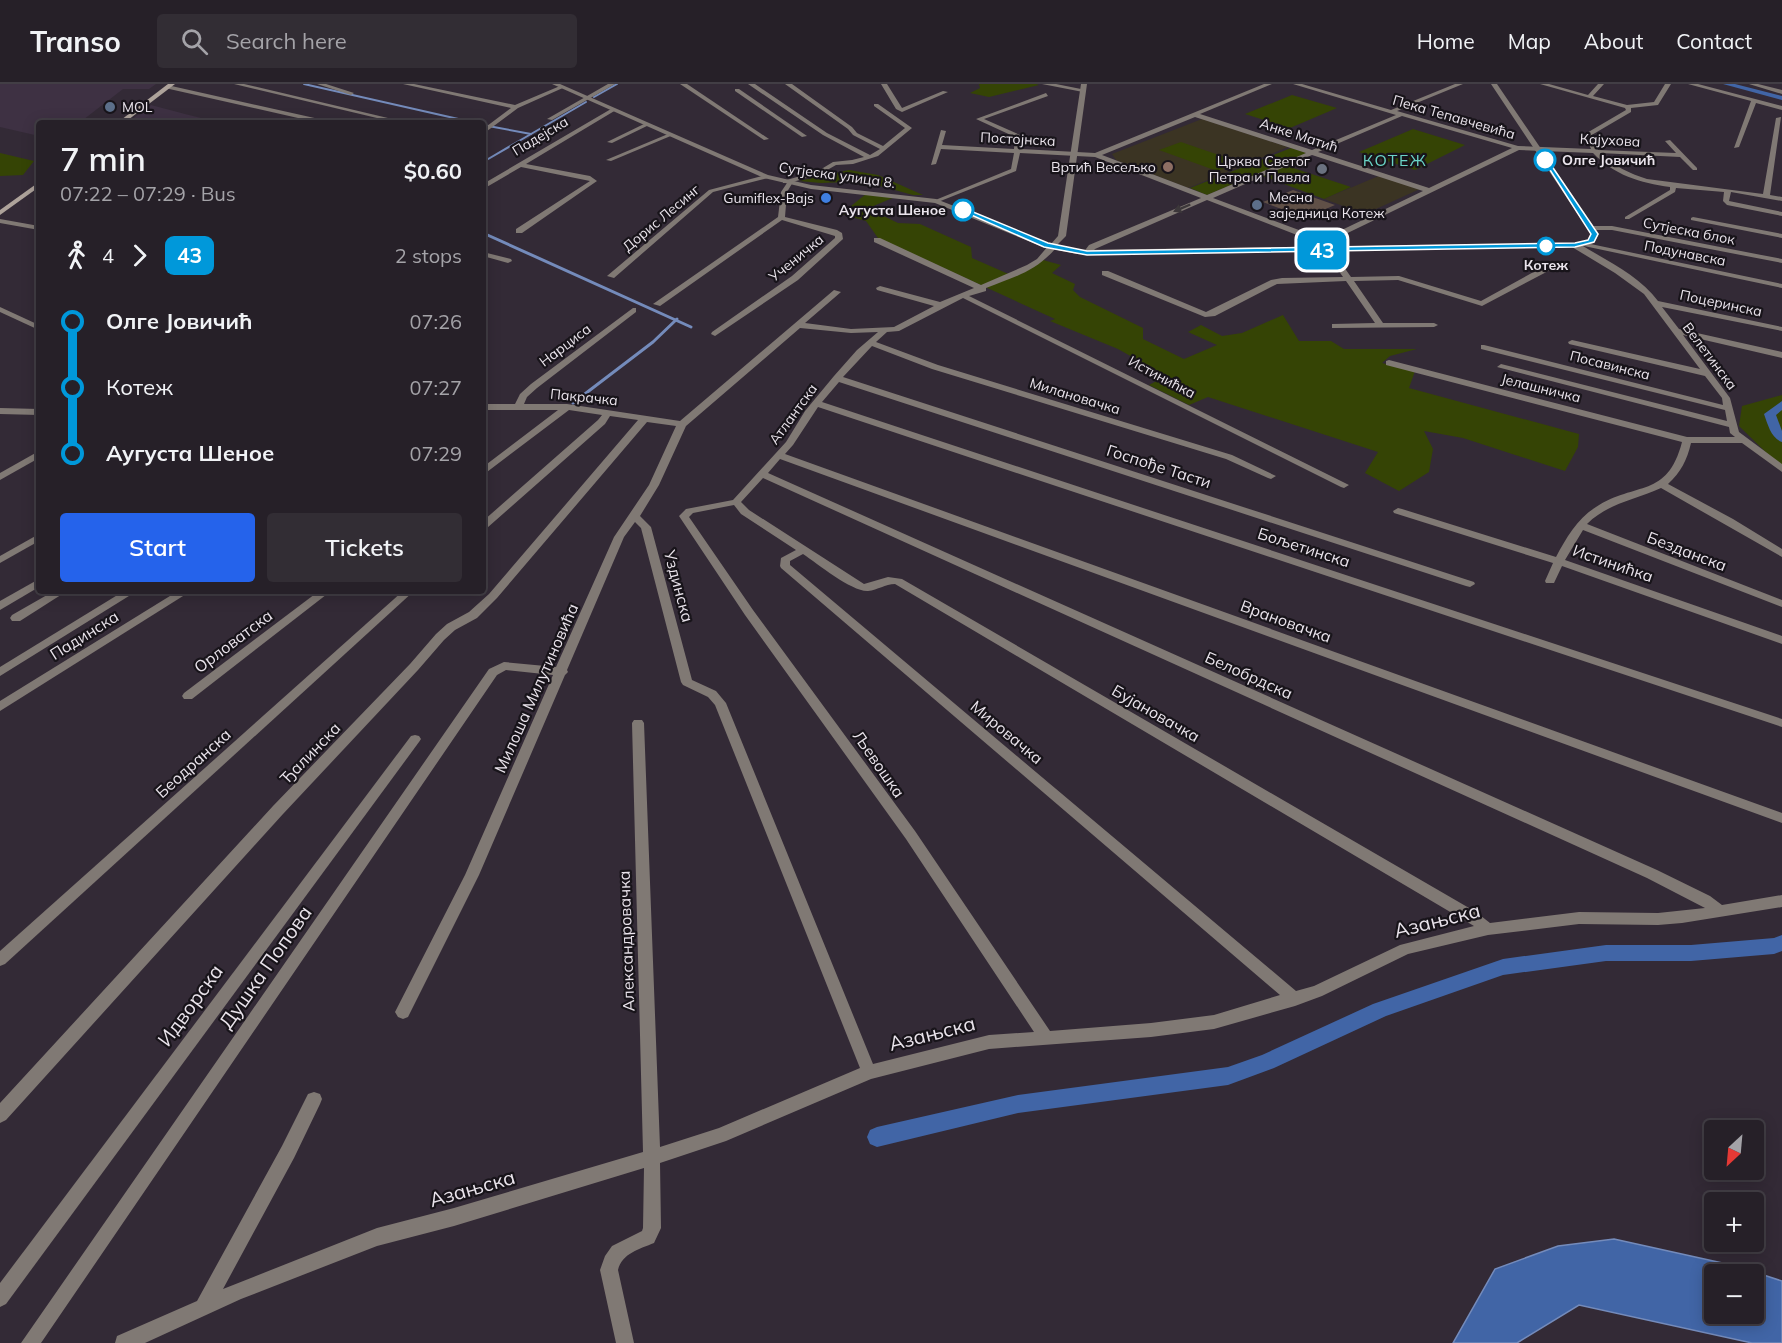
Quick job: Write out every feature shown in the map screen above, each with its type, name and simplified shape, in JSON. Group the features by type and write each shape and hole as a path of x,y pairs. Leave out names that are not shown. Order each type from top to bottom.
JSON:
{"main road":[{"path":"116,120 168,85"},
{"path":"124,120 168,85"},
{"path":"0,206 36,180"},
{"path":"0,213 36,186"}],"street":[{"path":"237,84 393,120"},
{"path":"320,84 351,93"},
{"path":"406,84 516,107"},
{"name":"Сутјеска улица 8.","path":"555,84 766,177 788,183 936,201"},
{"path":"590,100 612,84"},
{"path":"550,120 622,84"},
{"path":"683,84 766,139"},
{"path":"751,84 830,137 870,157"},
{"path":"788,84 850,128 855,134 885,149"},
{"path":"884,84 898,108 902,110 945,92"},
{"path":"799,325 833,330 883,332 903,326 941,305 966,297 1037,264 1062,236 1083,87 1045,84"},
{"path":"1096,156 1269,84"},
{"name":"Пека Тепавчевића","path":"1296,84 1518,148 1537,149"},
{"path":"1393,111 1460,84"},
{"path":"1494,84 1591,228 1594,234 1593,239 1579,245"},
{"path":"1543,84 1627,107 1656,104 1668,84"},
{"path":"1589,97 1601,84"},
{"path":"1691,84 1782,108"},
{"path":"1752,84 1782,92"},
{"path":"168,85 315,120"},
{"path":"486,129 516,107 562,87"},
{"path":"737,90 804,136"},
{"path":"936,201 1012,172 1019,141 1015,134 979,119 1046,94"},
{"path":"1736,147 1754,100"},
{"path":"657,304 781,218 784,192 788,183 820,172 836,163 854,162 870,157 885,149 909,127 876,105"},
{"path":"1627,107 1629,111 1587,135 1596,152 1608,166 1673,186 1728,190 1782,199"},
{"path":"768,111 786,108"},
{"name":"Падејска","path":"486,185 613,110"},
{"path":"1087,253 1092,247 1402,114"},
{"name":"Анке Матић","path":"1196,115 1430,191"},
{"path":"1766,196 1779,118"},
{"path":"610,142 646,125"},
{"path":"933,164 943,131"},
{"path":"609,160 670,135"},
{"path":"1668,141 1695,170"},
{"name":"Постојнска","path":"938,147 1096,156"},
{"path":"1323,242 1518,148"},
{"name":"Кајухова","path":"1537,149 1682,156"},
{"path":"1096,156 1323,242 1382,326"},
{"path":"519,231 594,181 590,177 520,165"},
{"name":"Дорис Лесинг","path":"611,276 711,191 766,177"},
{"path":"1627,218 1673,190 1673,186"},
{"path":"1728,190 1726,201 1729,204 1782,214"},
{"name":"Подунавска","path":"936,201 1052,247 1087,253 1579,245 1782,286"},
{"name":"Ученичка","path":"715,334 795,278 839,239 839,235 834,232 781,218"},
{"path":"1693,219 1782,236"},
{"path":"0,221 36,227"},
{"name":"Сутјеска блок","path":"1591,228 1629,231 1782,261"},
{"path":"878,240 983,289"},
{"name":"Велетинска","path":"1579,245 1639,285 1726,398 1735,433 1782,469"},
{"path":"486,255 508,261"},
{"path":"1105,273 1205,315 1212,314 1274,282 1347,278 1409,280 1482,304 1553,265"},
{"path":"880,288 941,305"},
{"path":"635,517 654,484 682,424 837,292"},
{"name":"Истинићка","path":"966,297 1344,485"},
{"name":"Поцеринска","path":"1654,303 1782,329"},
{"path":"0,309 36,327"},
{"name":"Нарциса","path":"519,406 523,396 534,386 633,310"},
{"path":"1335,326 1434,325"},
{"name":"Атлантска","path":"736,502 780,456 797,435 800,424 837,378 860,352 883,332"},
{"path":"1675,332 1782,355"},
{"path":"1572,342 1706,373"},
{"name":"Милановачка","path":"871,343 935,368 1229,457 1271,476"},
{"name":"Посавинска","path":"1484,347 1730,409"},
{"name":"Јелашничка","path":"1389,363 1687,440"},
{"path":"1501,367 1733,425"},
{"name":"Госпође Тасти","path":"837,378 1470,584"},
{"name":"Бољетинска","path":"816,403 1782,723"},
{"name":"Пакрачка","path":"486,407 567,407 682,424"},
{"path":"486,470 567,407"},
{"path":"0,411 36,412"},
{"path":"486,523 602,422 608,412"},
{"name":"Ђалинска","path":"0,1115 278,810 414,668 440,637 451,627 473,615 493,596 645,418"},
{"path":"1550,581 1570,542 1590,517 1605,506 1663,484 1678,470 1685,454 1687,440 1743,440"},
{"path":"0,477 36,456"},
{"name":"Врановачка","path":"780,456 1782,818"},
{"name":"Белобрдска","path":"764,474 1641,870 1705,900 1718,910"},
{"path":"1663,484 1730,520 1782,554"},
{"path":"736,502 745,512 805,549"},
{"name":"Љевошка","path":"736,502 686,513 684,516 708,555 865,770 1045,1036"},
{"name":"Истинићка","path":"1398,511 1559,561 1782,640"},
{"name":"Милоша Милутиновића","path":"403,1012 472,875 619,537 635,517"},
{"name":"Уздинска","path":"635,517 646,527 687,682 712,694 720,703 869,1072"},
{"name":"Безданска","path":"1582,526 1782,604"},
{"path":"0,560 36,539"},
{"name":"Бујановачка","path":"805,549 865,589 886,579 898,581 1471,916 1488,929"},
{"name":"Мировачка","path":"805,549 785,560 784,566 1294,999"},
{"path":"0,606 36,584"},
{"path":"16,618 57,594"},
{"path":"0,672 127,594"},
{"name":"Падинска","path":"0,707 181,594"},
{"name":"Орловатска","path":"188,696 322,594"},
{"name":"Беодранска","path":"0,960 406,594"},
{"name":"Душка Попова","path":"30,1343 493,672 504,666 562,672"},
{"name":"Александровачка","path":"625,1343 609,1270 611,1258 619,1249 648,1237 652,1228 653,1158 641,870 638,723"},
{"name":"Идворска","path":"0,1298 415,739"},
{"name":"Азањска","path":"123,1343 237,1292 377,1237 454,1217 653,1158 720,1135 869,1072 989,1042 1183,1027 1214,1022 1294,999 1343,980 1406,949 1488,929 1579,918 1682,917 1782,901"},
{"path":"203,1308 288,1152 314,1099"}],"shaded area":[{"path":"0,84 156,84 149,89 123,89 83,120 36,120 36,135 0,127"},
{"path":"151,105 209,120 131,120"},
{"path":"1202,119 1288,147 1188,188 1116,160 1112,154"},
{"path":"1381,175 1422,188 1365,214 1324,199"}],"green space":[{"path":"979,84 1039,85 989,97 970,93 980,88"},
{"path":"1292,95 1337,108 1290,128 1245,114"},
{"path":"1413,129 1465,145 1415,170 1359,152"},
{"path":"1181,142 1239,162 1217,171 1159,150"},
{"path":"1291,148 1307,153 1207,195 1190,188"},
{"path":"0,153 34,161 23,175 0,176"},
{"path":"1284,165 1351,187 1324,199 1260,175"},
{"path":"849,170 878,175 923,195 913,195 869,183 871,180 850,178 847,182 821,183 799,181"},
{"path":"866,194 895,197 871,207 871,210 898,223 920,224 971,247 972,258 1013,276 1043,260 1061,265 1052,273 1075,284 1073,290 1080,297 1143,328 1143,339 1184,359 1217,345 1188,332 1201,325 1222,336 1242,333 1283,315 1299,341 1331,341 1344,349 1417,349 1390,356 1382,363 1415,371 1409,388 1579,434 1578,447 1565,471 1463,438 1424,431 1433,449 1429,472 1399,491 1365,473 1378,452 1208,397 1189,405 1149,385 1166,376 1118,349 1050,321 1055,319 878,238 866,221 841,214"},
{"path":"1782,395 1782,468 1739,426 1742,406"}],"water":[{"path":"1614,1239 1727,1264 1704,1264 1704,1324 1764,1324 1764,1275 1782,1281 1782,1343 1752,1343 1579,1305 1517,1343 1453,1343 1495,1269 1558,1246"}],"building":[{"path":"1293,190 1335,205 1305,218 1263,202"}],"waterway":[{"path":"304,84 463,120"},
{"path":"594,97 617,84"},
{"path":"1727,84 1782,98"},
{"path":"531,134 586,102"},
{"path":"486,126 531,134"},
{"path":"486,160 531,134"},
{"path":"486,234 676,320"},
{"path":"573,403 653,342 676,320"},
{"path":"676,320 691,327"},
{"path":"1782,404 1770,414 1777,433 1782,439"},
{"path":"877,1137 1018,1104 1228,1076 1267,1062 1380,1010 1503,967 1606,953 1691,953 1774,946 1782,943"}],"bus line":[{"name":"43","path":"963,210 1046,245 1087,253 1575,245 1591,241 1594,234 1545,160"}],"place":[{"name":"MOL","path":"110,107"},
{"name":"Олге Јовичић","path":"1545,160"},
{"name":"Вртић Весељко","path":"1168,167"},
{"name":"Црква Светог Петра и Павла","path":"1322,169"},
{"name":"Gumiflex-Bajs","path":"826,198"},
{"name":"Месна заједница Котеж","path":"1257,205"},
{"name":"Аугуста Шеное","path":"963,210"},
{"name":"Котеж","path":"1546,246"}],"district":[{"name":"КОТЕЖ","path":"1395,160"}]}
